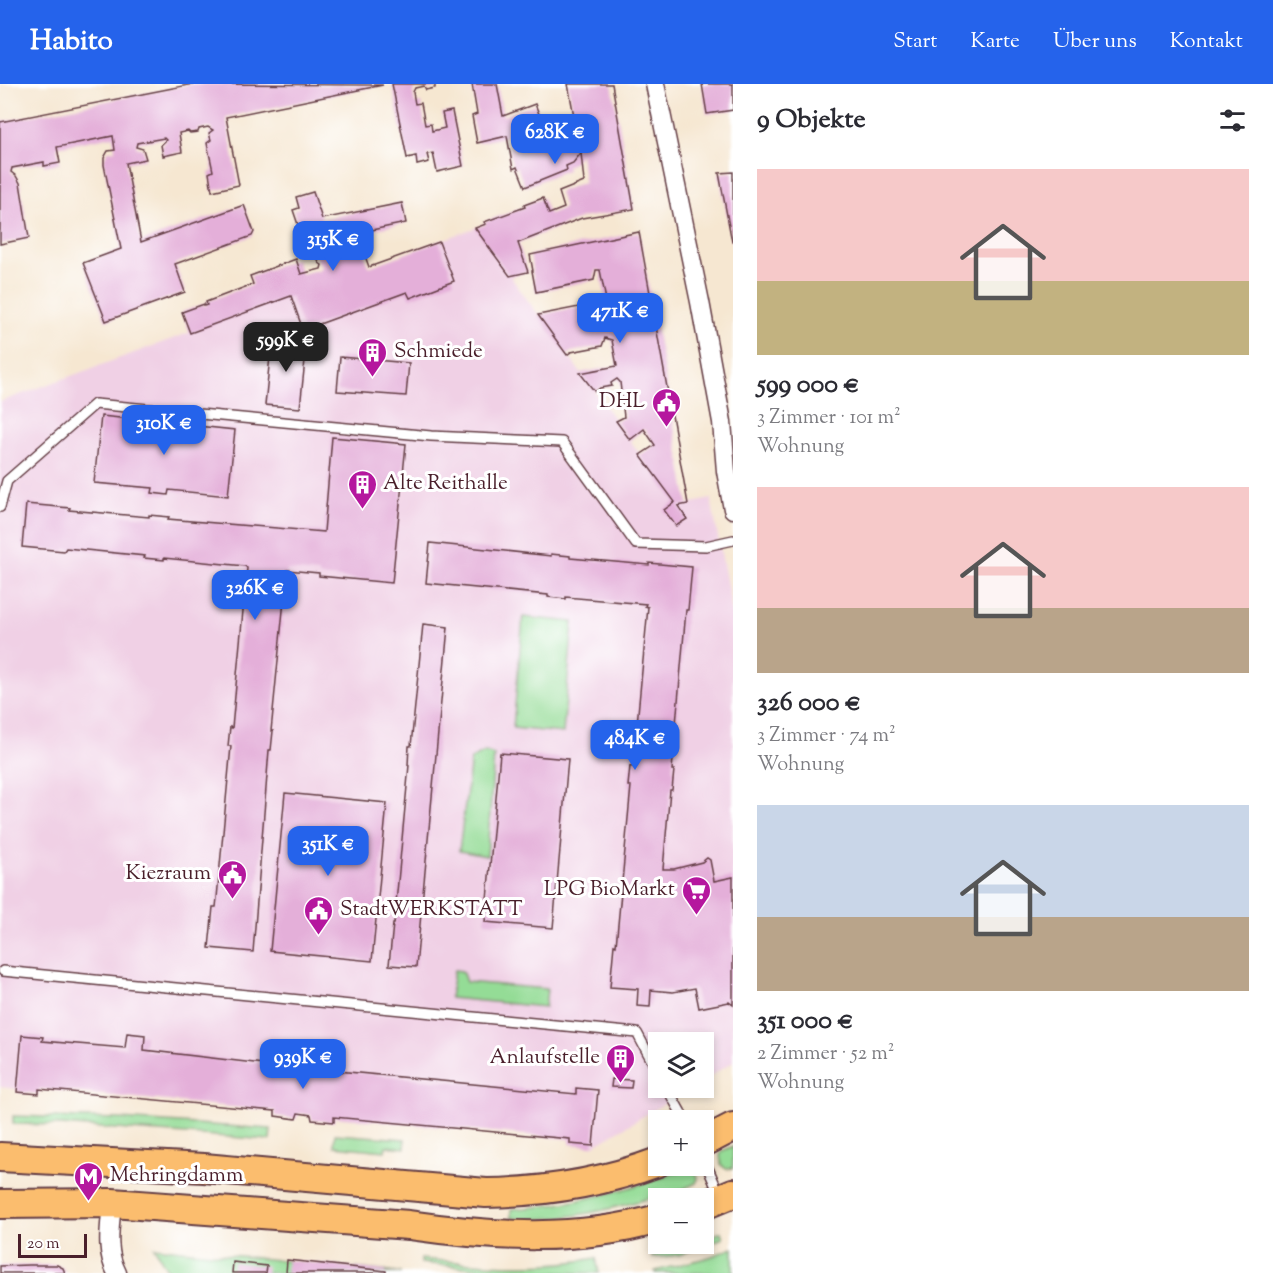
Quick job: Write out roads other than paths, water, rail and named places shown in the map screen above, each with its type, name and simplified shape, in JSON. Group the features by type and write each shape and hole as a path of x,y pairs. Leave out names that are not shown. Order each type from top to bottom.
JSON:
{"main road":[{"path":"714,1137 733,1127"},
{"path":"0,1157 204,1168 486,1193 570,1187 613,1178 648,1166"},
{"path":"0,1204 112,1203 409,1225 509,1235 609,1230 648,1221"}],"street":[{"path":"655,84 700,302 722,422 726,471 733,509"},
{"path":"112,1203 108,1247 110,1259 117,1273"}],"lane":[{"path":"0,507 7,481 95,404 431,436 562,442 636,544 706,546 733,540"},
{"path":"3,971 637,1033 648,1053"},
{"path":"710,1176 719,1199"}],"place":[{"name":"Schmiede","path":"373,378"},
{"name":"DHL","path":"666,428"},
{"name":"Alte Reithalle","path":"362,510"},
{"name":"Kiezraum","path":"232,900"},
{"name":"LPG BioMarkt","path":"696,916"},
{"name":"StadtWERKSTATT","path":"319,936"},
{"name":"Anlaufstelle","path":"621,1084"},
{"name":"Mehringdamm","path":"89,1202"}]}
